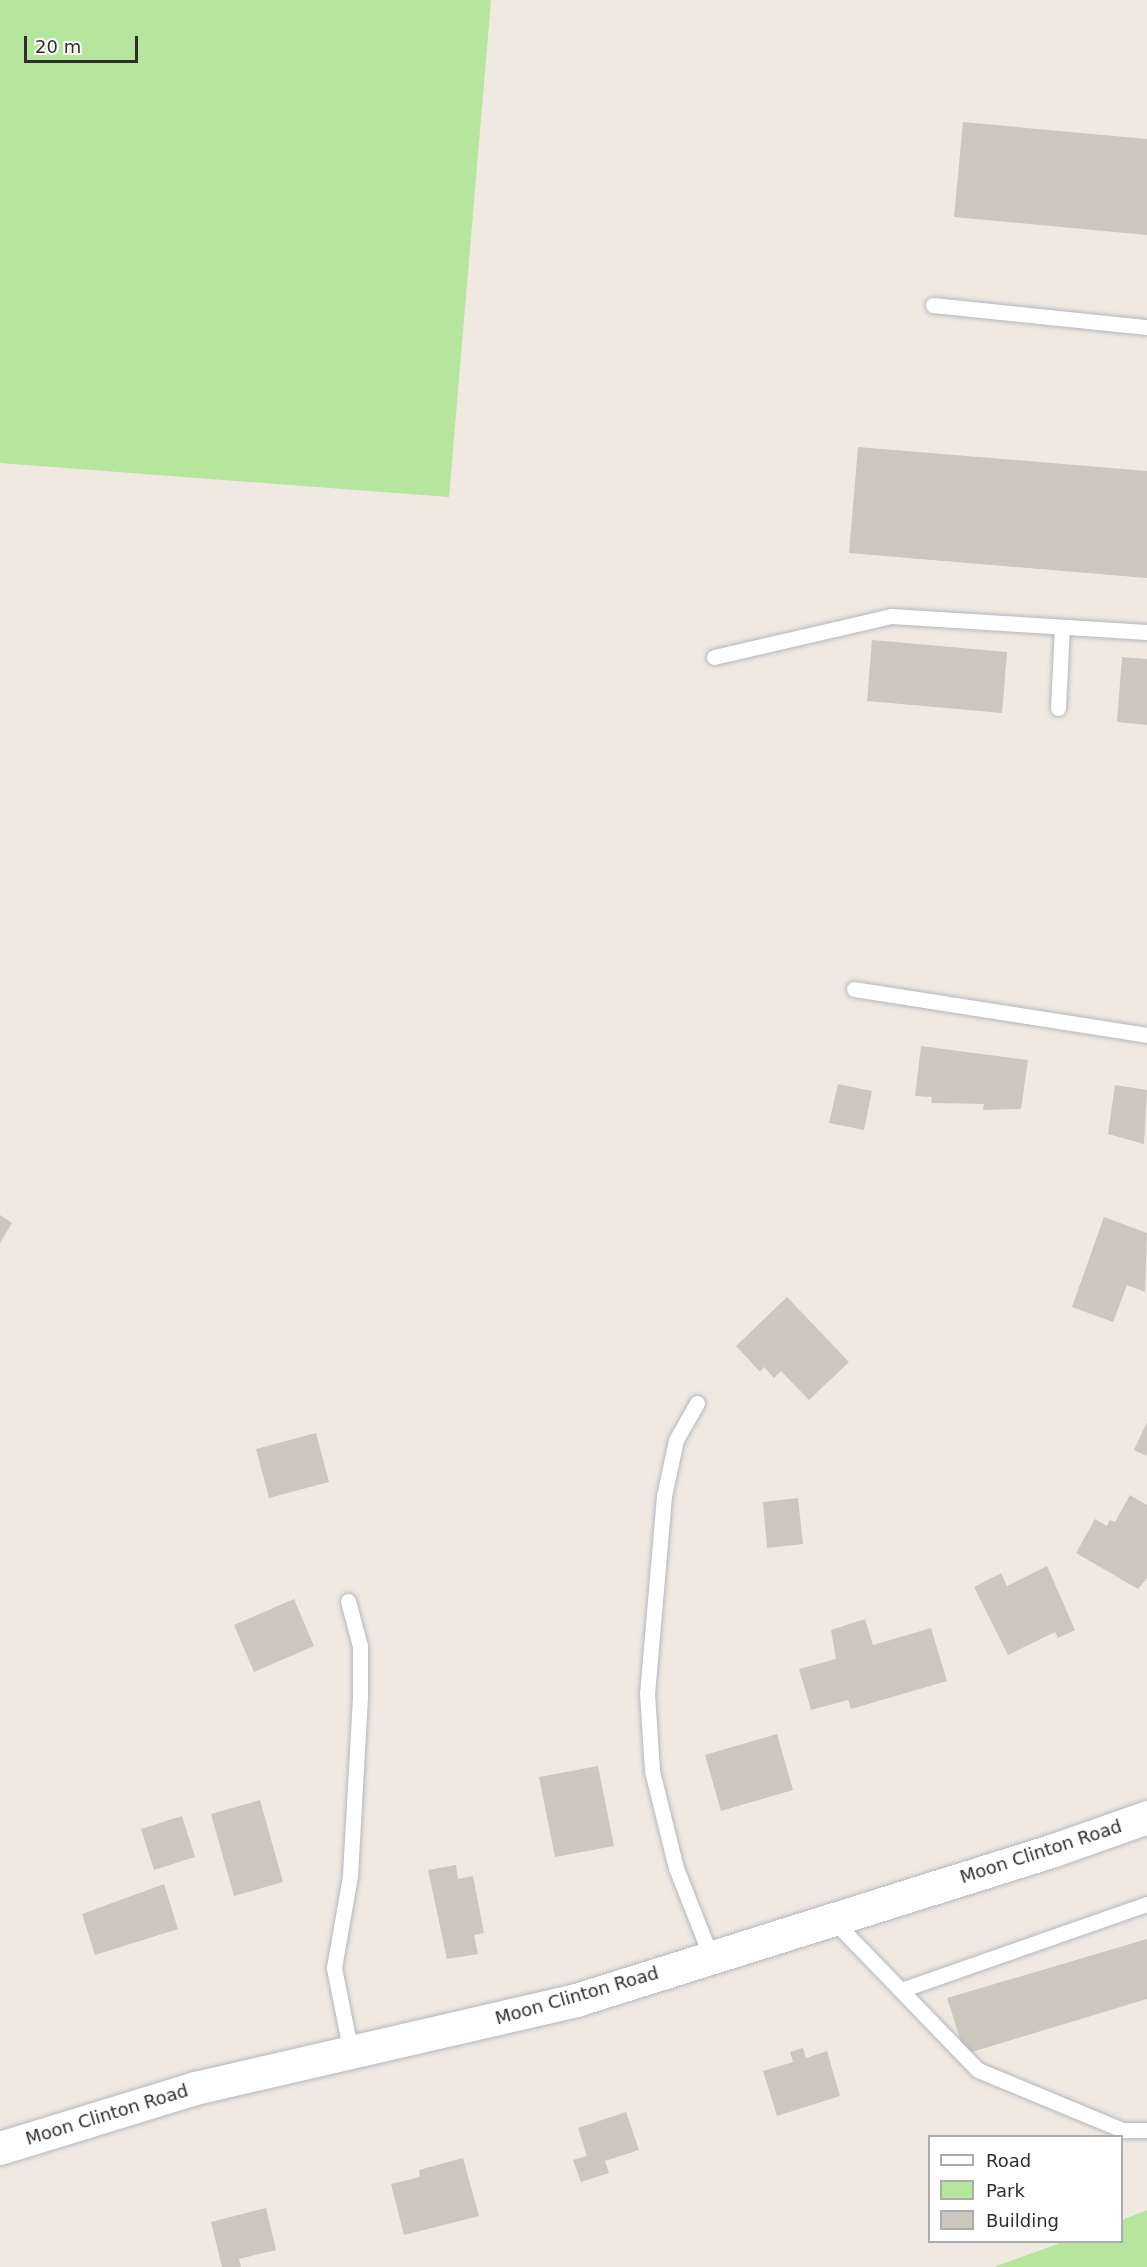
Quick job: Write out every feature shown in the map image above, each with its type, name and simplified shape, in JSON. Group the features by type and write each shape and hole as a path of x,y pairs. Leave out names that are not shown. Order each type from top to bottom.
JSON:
{"street":[{"name":"Moon Clinton Road","path":"0,2148 125,2107 576,2000 831,1918 1054,1850 1147,1816"}],"lane":[{"path":"933,305 1147,327"},
{"path":"714,657 891,616 1147,632"},
{"path":"1058,708 1062,627"},
{"path":"854,989 1147,1035"},
{"path":"697,1403 676,1440 664,1496 647,1693 652,1771 676,1868 711,1957"},
{"path":"348,1600 360,1646 360,1697 350,1876 334,1968 351,2053"},
{"path":"901,1989 1147,1904"},
{"path":"831,1918 978,2070 1124,2130 1147,2130"}],"green space":[{"path":"0,0 491,0 449,497 0,463"},
{"path":"1147,2210 1147,2267 994,2267 1060,2243 1123,2243 1123,2220"}],"building":[{"path":"963,122 1147,139 1147,235 954,217"},
{"path":"858,447 1147,471 1147,578 849,553"},
{"path":"872,640 1007,652 1002,713 867,701"},
{"path":"1122,657 1147,659 1147,725 1117,722"},
{"path":"921,1046 1028,1060 1021,1109 983,1110 984,1104 931,1103 932,1097 915,1096"},
{"path":"838,1084 872,1091 864,1130 829,1123"},
{"path":"1115,1085 1147,1090 1144,1144 1108,1134"},
{"path":"0,1215 12,1223 0,1243"},
{"path":"1104,1217 1147,1233 1145,1292 1127,1285 1113,1322 1072,1307"},
{"path":"787,1297 849,1362 809,1400 781,1371 774,1378 764,1367 760,1372 736,1346"},
{"path":"1147,1422 1147,1456 1134,1450"},
{"path":"316,1433 329,1482 269,1498 256,1449"},
{"path":"1130,1495 1147,1505 1147,1578 1138,1589 1076,1553 1095,1519 1107,1526 1110,1520 1115,1522"},
{"path":"798,1498 803,1544 767,1548 763,1502"},
{"path":"1047,1566 1075,1630 1058,1638 1055,1632 1008,1655 974,1587 1001,1573 1007,1586"},
{"path":"294,1599 314,1646 254,1672 234,1625"},
{"path":"865,1619 873,1645 931,1628 947,1681 851,1709 848,1700 811,1710 799,1669 836,1659 831,1630"},
{"path":"777,1734 793,1790 721,1811 705,1755"},
{"path":"598,1766 614,1846 555,1857 539,1777"},
{"path":"260,1800 283,1882 234,1896 211,1814"},
{"path":"182,1816 195,1857 154,1870 141,1829"},
{"path":"456,1865 458,1879 473,1876 484,1933 474,1935 478,1954 447,1959 428,1870"},
{"path":"164,1884 178,1929 95,1955 82,1914"},
{"path":"1147,1939 1147,1999 965,2054 947,1998"},
{"path":"803,2048 806,2058 827,2051 840,2096 777,2116 763,2071 793,2062 790,2052"},
{"path":"626,2112 639,2150 605,2161 609,2173 581,2182 573,2160 587,2156 578,2128"},
{"path":"463,2158 479,2216 404,2235 391,2184 420,2177 419,2170"},
{"path":"266,2208 276,2250 239,2259 241,2267 222,2267 211,2222"}]}
